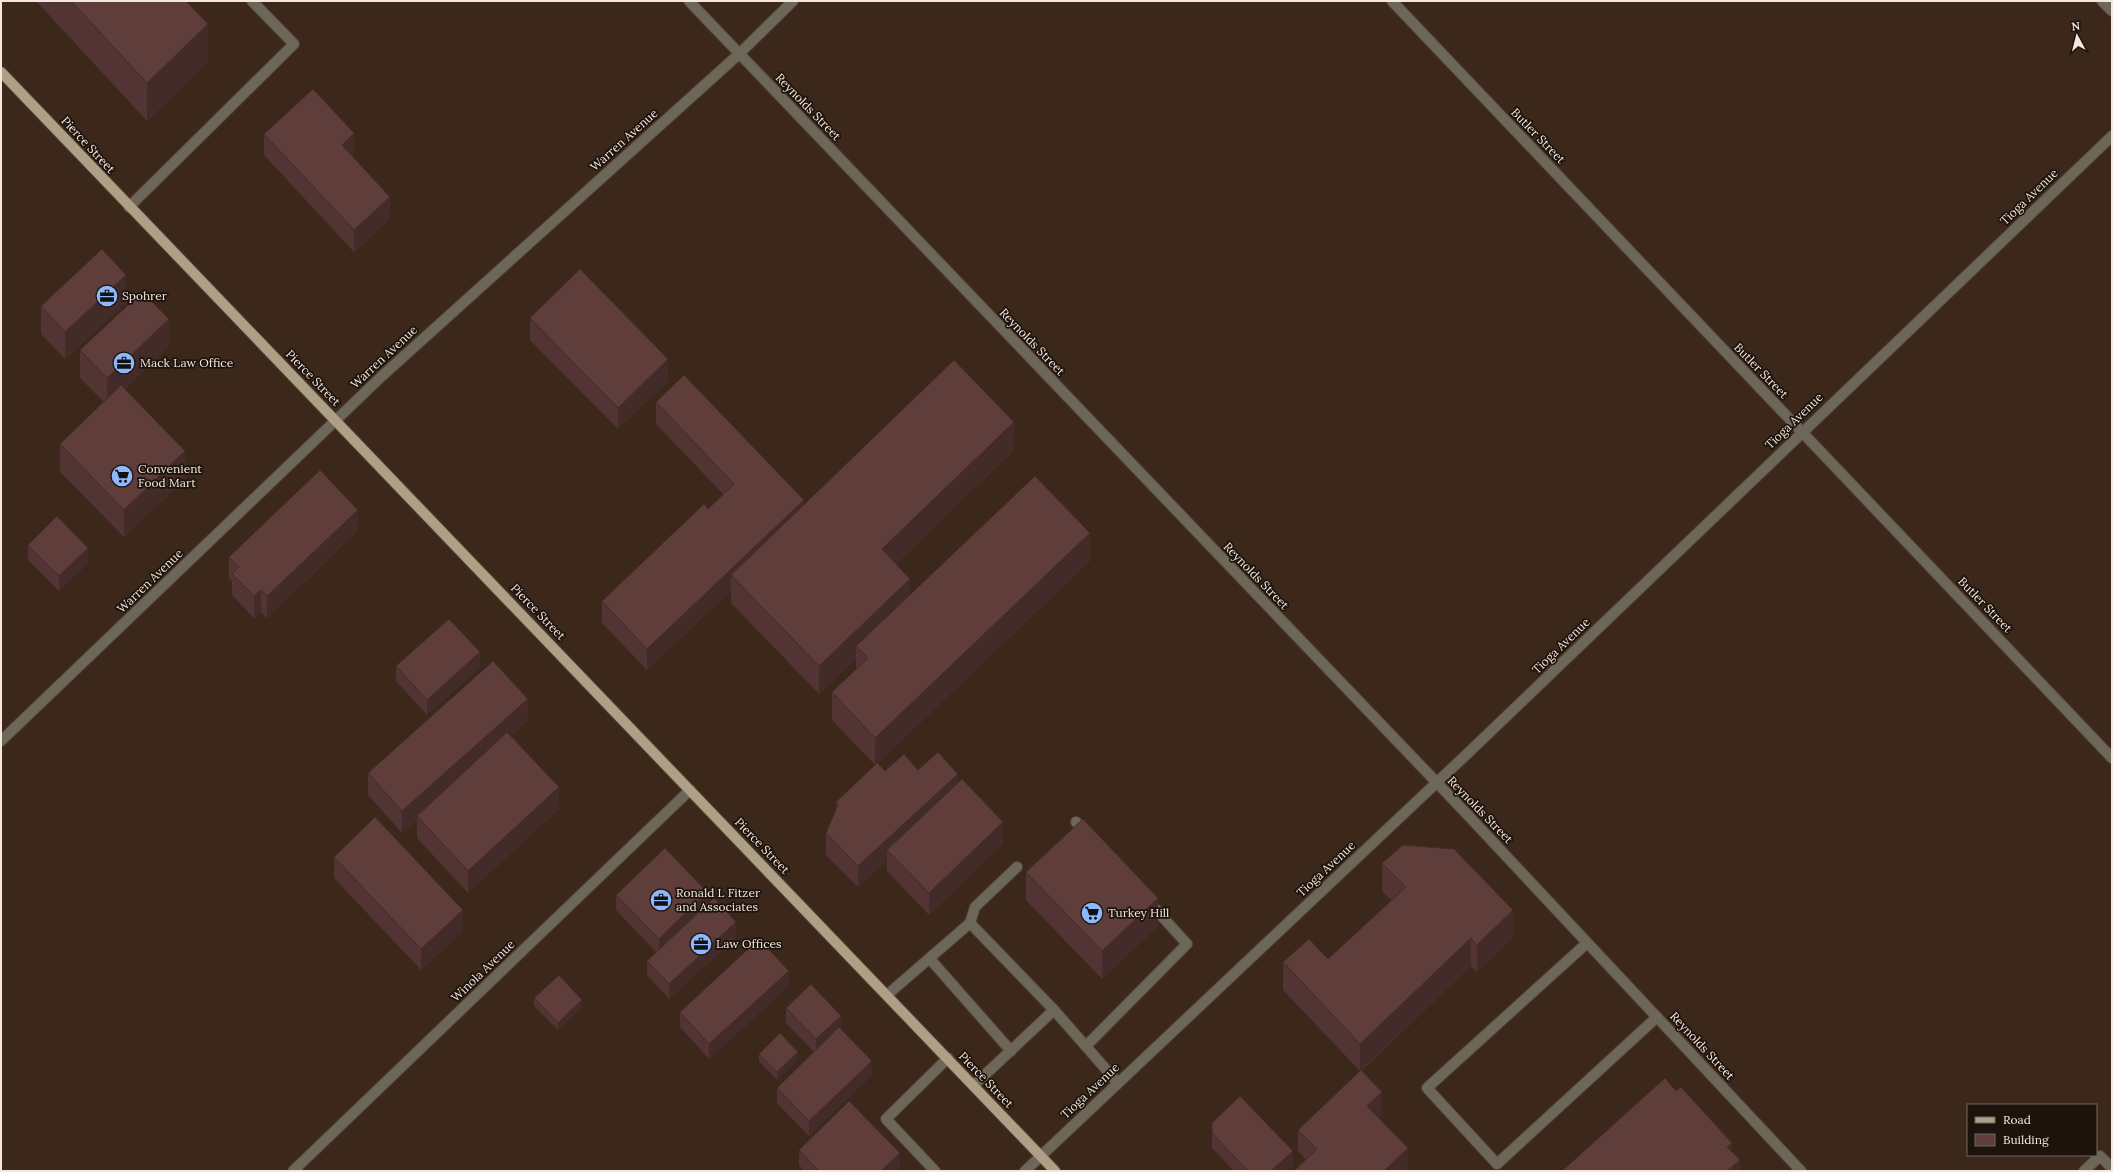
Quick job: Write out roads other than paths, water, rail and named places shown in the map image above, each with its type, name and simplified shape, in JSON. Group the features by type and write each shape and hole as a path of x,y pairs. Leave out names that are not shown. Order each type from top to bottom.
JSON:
{"main road":[{"name":"Pierce Street","path":"1,72 1055,1171"}],"street":[{"path":"129,207 294,44 252,1"},
{"name":"Reynolds Street","path":"689,1 1436,783 1801,1171"},
{"name":"Warren Avenue","path":"1,741 336,420 739,54 792,1"},
{"name":"Butler Street","path":"1392,1 2112,758"},
{"path":"2102,1 2112,11"},
{"name":"Tioga Avenue","path":"1025,1171 1436,783 2112,136"},
{"name":"Winola Avenue","path":"293,1171 690,790"},
{"path":"1076,822 1092,839"},
{"path":"887,995 970,923 975,907 1017,867"},
{"path":"1086,1046 1187,944 1139,891"},
{"path":"970,923 1054,1010 1118,1082"},
{"path":"1587,942 1427,1088 1497,1164 1657,1017"},
{"path":"930,959 1011,1051"},
{"path":"974,1086 1054,1010"},
{"path":"935,1171 886,1119 948,1058"},
{"path":"2084,1171 2100,1156 2112,1168"}],"place":[{"name":"Spohrer","path":"107,296"},
{"name":"Mack Law Office","path":"124,363"},
{"name":"Convenient Food Mart","path":"122,476"},
{"name":"Ronald L Fitzer and Associates","path":"661,900"},
{"name":"Turkey Hill","path":"1092,913"},
{"name":"Law Offices","path":"701,944"}]}
